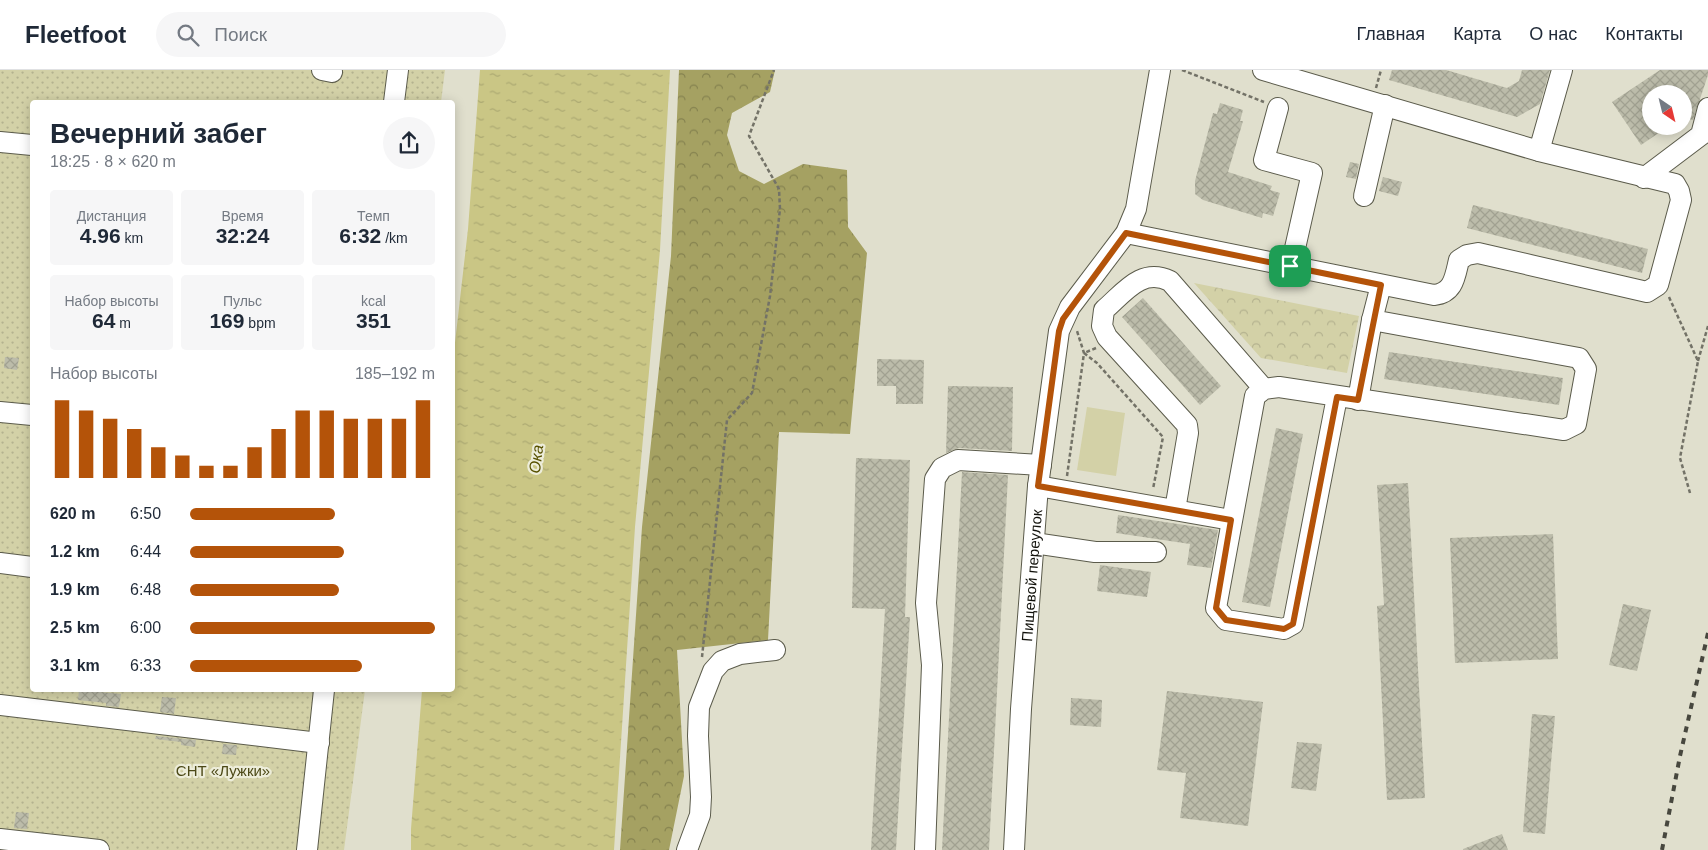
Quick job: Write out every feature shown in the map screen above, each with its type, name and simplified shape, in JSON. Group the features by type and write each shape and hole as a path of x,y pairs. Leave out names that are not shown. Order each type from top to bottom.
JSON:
{"street":[{"path":"394,100 398,70"},
{"name":"Пищевой переулок","path":"1014,850 1021,709 1038,486 1059,331 1063,319 1126,233 1136,209 1160,70"},
{"path":"1126,233 1434,295 1444,294 1451,288 1459,260 1468,255 1478,253 1648,292 1658,285 1681,200 1680,191 1675,184 1539,151 1263,70"},
{"path":"1539,151 1562,70"},
{"path":"1364,196 1385,105"},
{"path":"1278,108 1264,160 1312,173 1290,266"},
{"path":"1644,178 1701,135 1708,108"},
{"path":"0,142 30,145"},
{"path":"1175,510 1188,433 1187,425 1106,337 1102,326 1104,310 1141,278 1159,276 1170,281 1264,388"},
{"path":"1358,400 1372,320 1381,285"},
{"path":"1337,397 1293,624 1284,629 1226,620 1216,608 1255,396 1264,388 1279,387 1564,430 1576,424 1586,368 1579,358 1372,320"},
{"path":"0,412 30,415"},
{"path":"925,850 932,665 926,604 935,479 942,468 958,460 1041,465"},
{"path":"1038,486 1231,520"},
{"path":"1034,543 1095,552 1156,552"},
{"path":"0,563 30,567"},
{"path":"687,850 700,816 699,707 713,671 722,661 740,654 775,650"},
{"path":"307,850 324,692"},
{"path":"0,705 319,743"},
{"path":"0,839 99,850"}],"path":[{"path":"701,660 727,420 752,393 770,296 780,209 779,189 749,136 774,70"},
{"path":"1182,70 1278,108"},
{"path":"1658,285 1669,298 1698,361"},
{"path":"1690,493 1680,458 1698,361 1708,326"},
{"path":"1084,353 1097,363 1163,437 1150,505"}],"green space":[{"name":"СНТ «Лужки»","path":"0,70 445,70 441,100 30,100 30,692 365,692 344,850 0,850"},
{"path":"679,70 775,70 770,92 732,113 727,135 739,171 764,184 803,164 847,170 848,227 867,253 850,434 779,432 768,640 677,650 684,776 669,850 620,850 642,527 671,256"},
{"path":"1194,283 1359,316 1347,373 1261,358"},
{"path":"1087,407 1125,413 1116,476 1077,470"}],"water":[{"name":"Ока","path":"480,70 670,70 660,250 635,527 614,850 411,850 422,692 455,692 455,343 468,229"}],"building":[{"path":"1392,70 1446,70 1507,88 1519,81 1522,70 1550,70 1540,104 1517,117 1389,80"},
{"path":"1660,70 1708,70 1693,120 1692,85 1642,85 1642,135 1656,135 1641,145 1612,102"},
{"path":"1220,103 1243,110 1240,121 1243,121 1228,172 1272,186 1270,190 1280,193 1273,216 1263,213 1262,218 1203,200 1195,194 1195,181 1213,113 1217,114"},
{"path":"1350,162 1359,164 1356,179 1346,177"},
{"path":"1383,177 1402,182 1398,196 1379,191"},
{"path":"1473,205 1648,249 1642,273 1467,228"},
{"path":"1143,298 1221,386 1200,405 1122,317"},
{"path":"1389,352 1563,378 1559,405 1384,379"},
{"path":"5,357 19,358 17,370 4,368"},
{"path":"877,359 924,360 923,404 896,404 896,386 877,386"},
{"path":"948,386 1013,387 1012,451 959,448 946,453"},
{"path":"1276,428 1303,434 1270,607 1242,602"},
{"path":"856,458 910,460 905,617 910,617 896,850 871,850 885,609 852,608"},
{"path":"962,472 1008,475 989,850 942,850"},
{"path":"1408,483 1425,798 1387,800 1377,606 1384,605 1377,485"},
{"path":"1118,515 1218,530 1211,568 1187,565 1190,544 1116,533"},
{"path":"1553,534 1558,659 1455,663 1450,538"},
{"path":"1100,565 1151,572 1147,597 1097,591"},
{"path":"1623,604 1651,610 1637,671 1609,665"},
{"path":"1167,691 1263,702 1248,826 1180,818 1186,773 1157,770"},
{"path":"79,692 121,694 119,707 106,706 106,703 78,700"},
{"path":"162,697 176,698 174,714 160,712"},
{"path":"1071,698 1102,700 1101,727 1070,725"},
{"path":"1532,714 1555,716 1545,834 1523,832"},
{"path":"156,736 196,740 195,747 181,745 181,742 155,739"},
{"path":"1297,742 1322,744 1316,791 1291,788"},
{"path":"223,744 237,745 236,755 222,754"},
{"path":"16,812 29,813 27,829 14,828"},
{"path":"1502,834 1508,850 1463,850 1463,849"}],"railway":[{"path":"1662,850 1680,756 1708,633"}],"route":[{"path":"1126,233 1290,266 1381,285 1372,320 1358,400 1337,397 1293,624 1284,629 1226,620 1216,608 1231,520 1038,486 1059,331 1063,319 1070,306 1126,233"}]}
